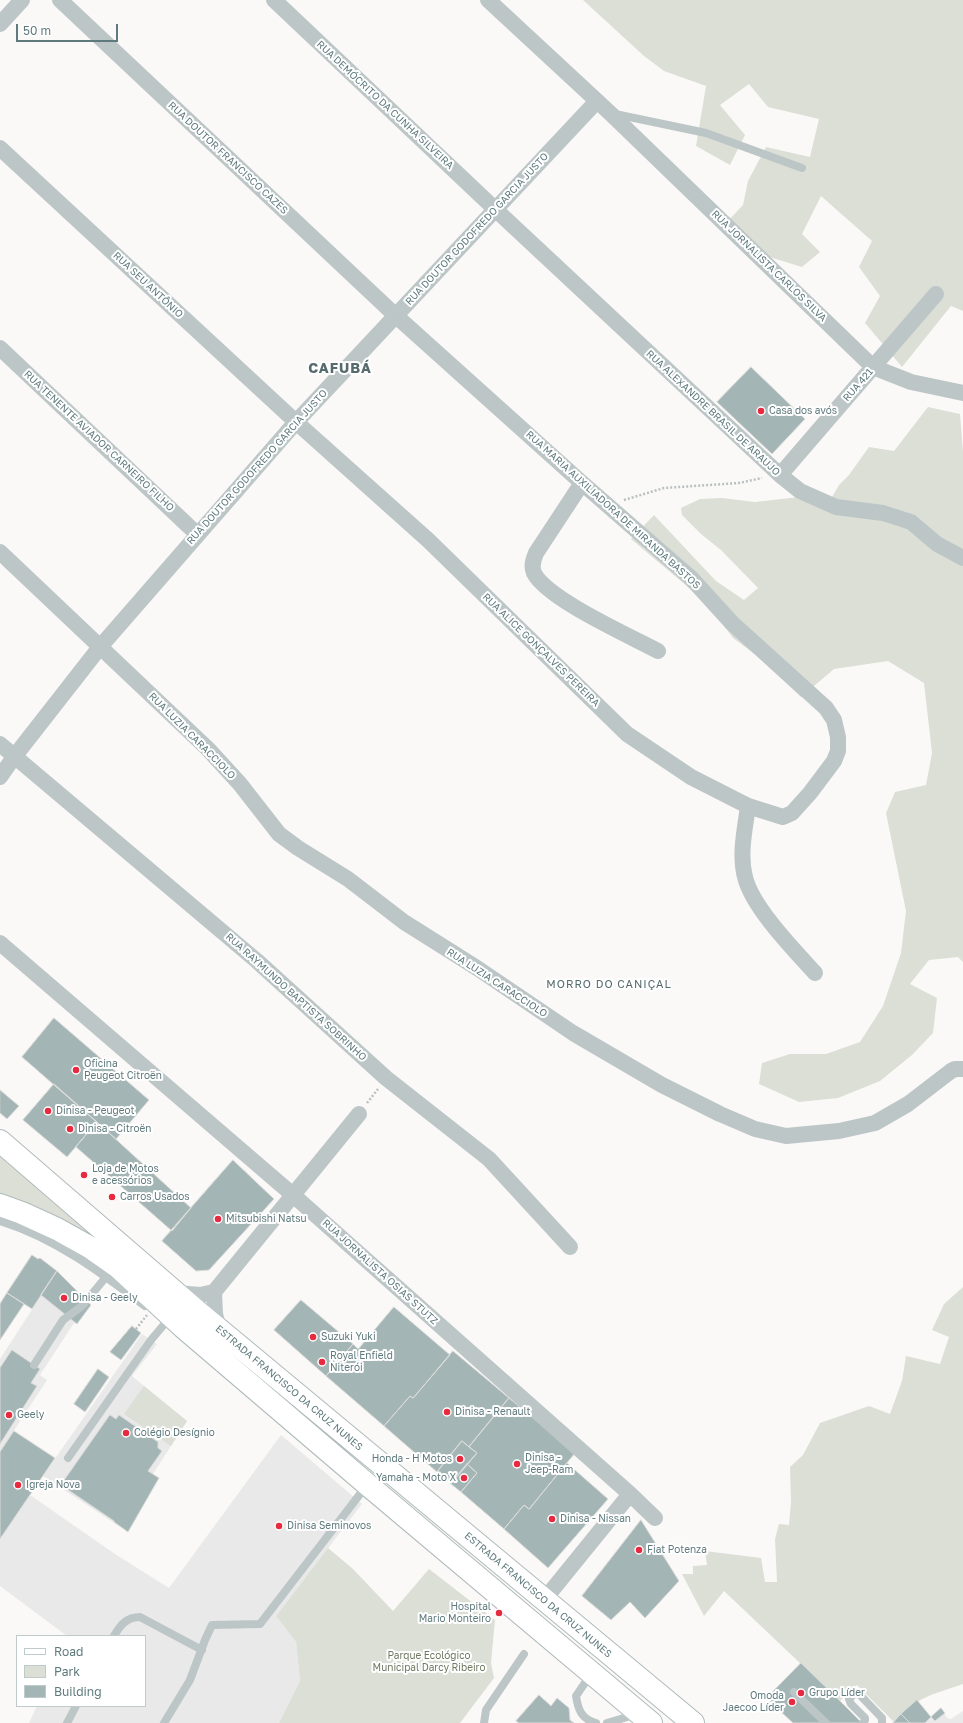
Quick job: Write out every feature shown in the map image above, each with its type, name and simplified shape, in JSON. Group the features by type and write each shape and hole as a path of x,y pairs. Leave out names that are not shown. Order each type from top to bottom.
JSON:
{"main road":[{"name":"ESTRADA FRANCISCO DA CRUZ NUNES","path":"0,1141 176,1294 693,1723"},
{"path":"0,1205 57,1229 91,1248 118,1267 175,1324 645,1718"}],"street":[{"path":"0,24 22,0"},
{"name":"RUA DOUTOR FRANCISCO CAZES","path":"60,0 395,315"},
{"name":"RUA DEMÓCRITO DA CUNHA SILVEIRA","path":"274,0 496,210"},
{"name":"RUA JORNALISTA CARLOS SILVA","path":"488,0 610,113 874,367 911,382 963,393"},
{"name":"RUA DOUTOR GODOFREDO GARCIA JUSTO","path":"0,777 100,646 197,534 296,422 597,101"},
{"name":"RUA SEU ANTÔNIO","path":"0,148 296,422"},
{"name":"RUA ALEXANDRE BRASIL DE ARAUJO","path":"496,210 780,475 800,490 836,507 883,513 911,522 937,544 963,558"},
{"name":"RUA 421","path":"780,475 936,294"},
{"name":"RUA MARIA AUXILIADORA DE MIRANDA BASTOS","path":"395,315 582,484 692,578 732,623 826,708 834,720 838,737 838,751 834,761 810,793"},
{"name":"RUA TENENTE AVIADOR CARNEIRO FILHO","path":"0,348 197,534"},
{"name":"RUA ALICE GONÇALVES PEREIRA","path":"296,422 428,540 627,734 691,777 748,806 783,817 792,813 810,793"},
{"path":"582,484 536,553 532,566 534,573 551,592 588,614 658,651"},
{"name":"RUA LUZIA CARACCIOLO","path":"0,552 217,758 240,784 279,834 298,848 348,879 404,922 477,968 573,1033 662,1085 720,1114 754,1128 786,1136 839,1131 874,1123 908,1104 951,1071 955,1069 963,1069"},
{"name":"RUA RAYMUNDO BAPTISTA SOBRINHO","path":"0,744 257,961 386,1078 489,1159 570,1247"},
{"path":"748,806 742,853 744,877 752,894 777,930 815,973"},
{"name":"RUA JORNALISTA OSIAS STUTZ","path":"0,944 293,1195 630,1494 655,1518"},
{"path":"176,1294 200,1295 214,1292 359,1114"},
{"path":"214,1292 215,1314 220,1330"},
{"path":"544,1600 630,1494"}],"lane":[{"path":"610,113 706,132 802,168"},
{"path":"0,1221 17,1226 63,1248 154,1312 175,1324 151,1340 68,1458"},
{"path":"34,1365 63,1320 82,1306 106,1277"},
{"path":"164,1723 190,1680 212,1625 260,1624 368,1485"},
{"path":"115,1635 120,1626 127,1620 134,1617 140,1617 202,1650"},
{"path":"484,1723 486,1710 524,1654"},
{"path":"591,1673 576,1696 578,1709 589,1721 596,1723"},
{"path":"794,1692 826,1723"},
{"path":"863,1723 865,1718 851,1704 849,1699 854,1694 859,1694 882,1718 882,1723"},
{"path":"67,1723 75,1707"},
{"path":"607,1723 645,1718"}],"path":[{"path":"610,507 629,498 664,488 739,483 780,475"},
{"path":"359,1114 386,1078"},
{"path":"136,1329 154,1312"}],"shaded area":[{"path":"57,1271 91,1305 77,1324 74,1323 40,1375 47,1380 0,1452 0,1359"},
{"name":"Colégio Desígnio","path":"142,1334 157,1344 132,1376 187,1421 153,1474 159,1478 128,1532 43,1476"},
{"path":"281,1435 362,1504 276,1616 296,1642 300,1681 279,1723 29,1723 37,1707 146,1707 146,1635 66,1635 0,1586 0,1539 30,1495 115,1554 169,1588"},
{"path":"917,1700 931,1717 941,1708 947,1718 951,1719 963,1711 963,1723 893,1723"}],"green space":[{"path":"583,0 963,0 963,311 951,306 902,367 865,323 880,296 859,267 872,241 821,196 802,234 820,252 802,267 763,255 726,223 743,205 748,181 766,147 810,157 819,119 768,107 749,84 720,105 745,135 730,165 696,146 706,86 664,71 644,56"},
{"path":"928,407 960,414 963,452 963,962 958,957 929,960 910,984 937,998 933,1033 912,1055 880,1081 838,1098 799,1102 759,1084 762,1063 790,1054 826,1054 860,1042 883,1006 901,953 906,911 886,813 895,792 926,785 932,753 924,683 888,661 834,669 801,697 756,655 733,638 707,603 631,539 654,515 716,581 744,600 758,588 721,550 701,534 682,515 681,508 700,499 722,498 755,502 799,497 832,497 839,485 849,475 869,447 894,451"},
{"path":"0,1149 129,1263 83,1233 51,1215 34,1207 0,1195"},
{"path":"963,1287 963,1684 926,1697 909,1707 894,1722 857,1685 840,1701 724,1591 704,1616 682,1574 693,1574 693,1566 707,1565 705,1551 761,1558 765,1582 777,1582 775,1539 779,1524 789,1525 791,1502 790,1467 803,1455 820,1423 869,1406 890,1414 902,1381 906,1356 940,1364 949,1337 932,1330 944,1304"},
{"path":"144,1386 187,1421 171,1446 124,1414"},
{"name":"Parque Ecológico Municipal Darcy Ribeiro","path":"328,1548 353,1569 393,1611 429,1569 495,1620 491,1663 494,1678 460,1723 279,1723 300,1681 296,1642 276,1616"}],"building":[{"name":"Casa dos avós","path":"751,367 805,419 772,454 717,402"},
{"name":"Oficina Peugeot Citroën","path":"54,1018 149,1100 116,1139 22,1057"},
{"path":"54,1084 97,1122 67,1157 23,1120"},
{"path":"0,1090 19,1106 7,1119 0,1113"},
{"path":"97,1122 191,1208 172,1231 76,1147"},
{"name":"Mitsubishi Natsu","path":"233,1160 274,1199 209,1270 196,1271 162,1241"},
{"path":"32,1255 38,1259 40,1258 57,1271 32,1309 7,1293"},
{"name":"Dinisa - Geely","path":"57,1271 91,1305 77,1324 41,1295"},
{"path":"7,1293 24,1304 0,1340 0,1304"},
{"name":"Suzuki Yuki","path":"301,1300 353,1344 326,1376 274,1330"},
{"path":"394,1307 450,1355 413,1398 410,1396 384,1426 326,1376 353,1344 358,1349"},
{"path":"132,1326 141,1333 121,1360 110,1352"},
{"name":"Geely","path":"12,1350 40,1369 31,1383 37,1386 0,1444 0,1368"},
{"name":"Dinisa - Renault","path":"453,1351 509,1398 469,1447 462,1441 437,1472 384,1426 410,1396 413,1398"},
{"path":"98,1369 109,1377 85,1412 74,1404"},
{"name":"Dinisa - Jeep-Ram","path":"509,1398 575,1453 529,1509 524,1505 504,1529 461,1492 477,1473 467,1464 477,1453 469,1447"},
{"path":"110,1415 116,1419 119,1415 158,1442 158,1448 162,1451 148,1471 159,1478 128,1532 61,1485"},
{"name":"Igreja Nova","path":"14,1431 55,1458 0,1539 0,1452"},
{"name":"Honda - H Motos","path":"462,1441 477,1453 451,1484 437,1472"},
{"name":"Dinisa - Nissan","path":"567,1463 608,1499 548,1568 504,1529 524,1505 529,1509"},
{"name":"Yamaha - Moto X","path":"467,1464 477,1473 461,1492 451,1484"},
{"name":"Fiat Potenza","path":"641,1520 679,1581 645,1618 630,1602 611,1620 582,1596"},
{"name":"Grupo Líder","path":"801,1663 862,1723 793,1723 764,1696 768,1692 770,1694"},
{"path":"539,1695 551,1706 557,1698 569,1708 570,1720 574,1723 519,1723 516,1721"},
{"path":"917,1700 931,1717 925,1723 910,1723 901,1714"},
{"path":"941,1708 945,1713 935,1721 931,1717"},
{"path":"901,1714 910,1723 893,1723"}],"place":[{"name":"Casa dos avós","path":"761,411"},
{"name":"Oficina Peugeot Citroën","path":"76,1070"},
{"name":"Dinisa - Peugeot","path":"48,1111"},
{"name":"Dinisa - Citroën","path":"70,1129"},
{"name":"Loja de Motos e acessórios","path":"84,1175"},
{"name":"Carros Usados","path":"112,1197"},
{"name":"Mitsubishi Natsu","path":"218,1219"},
{"name":"Dinisa - Geely","path":"64,1298"},
{"name":"Suzuki Yuki","path":"313,1337"},
{"name":"Royal Enfield Niterói","path":"322,1362"},
{"name":"Dinisa - Renault","path":"447,1412"},
{"name":"Geely","path":"9,1415"},
{"name":"Colégio Desígnio","path":"126,1433"},
{"name":"Honda - H Motos","path":"460,1459"},
{"name":"Dinisa - Jeep-Ram","path":"517,1464"},
{"name":"Yamaha - Moto X","path":"464,1478"},
{"name":"Igreja Nova","path":"18,1485"},
{"name":"Dinisa - Nissan","path":"552,1519"},
{"name":"Dinisa Seminovos","path":"279,1526"},
{"name":"Fiat Potenza","path":"639,1550"},
{"name":"Hospital Mario Monteiro","path":"499,1613"},
{"name":"Grupo Líder","path":"801,1693"},
{"name":"Omoda Jaecoo Líder","path":"792,1702"}],"district":[{"name":"CAFUBÁ","path":"340,369"},
{"name":"MORRO DO CANIÇAL","path":"609,985"}]}
